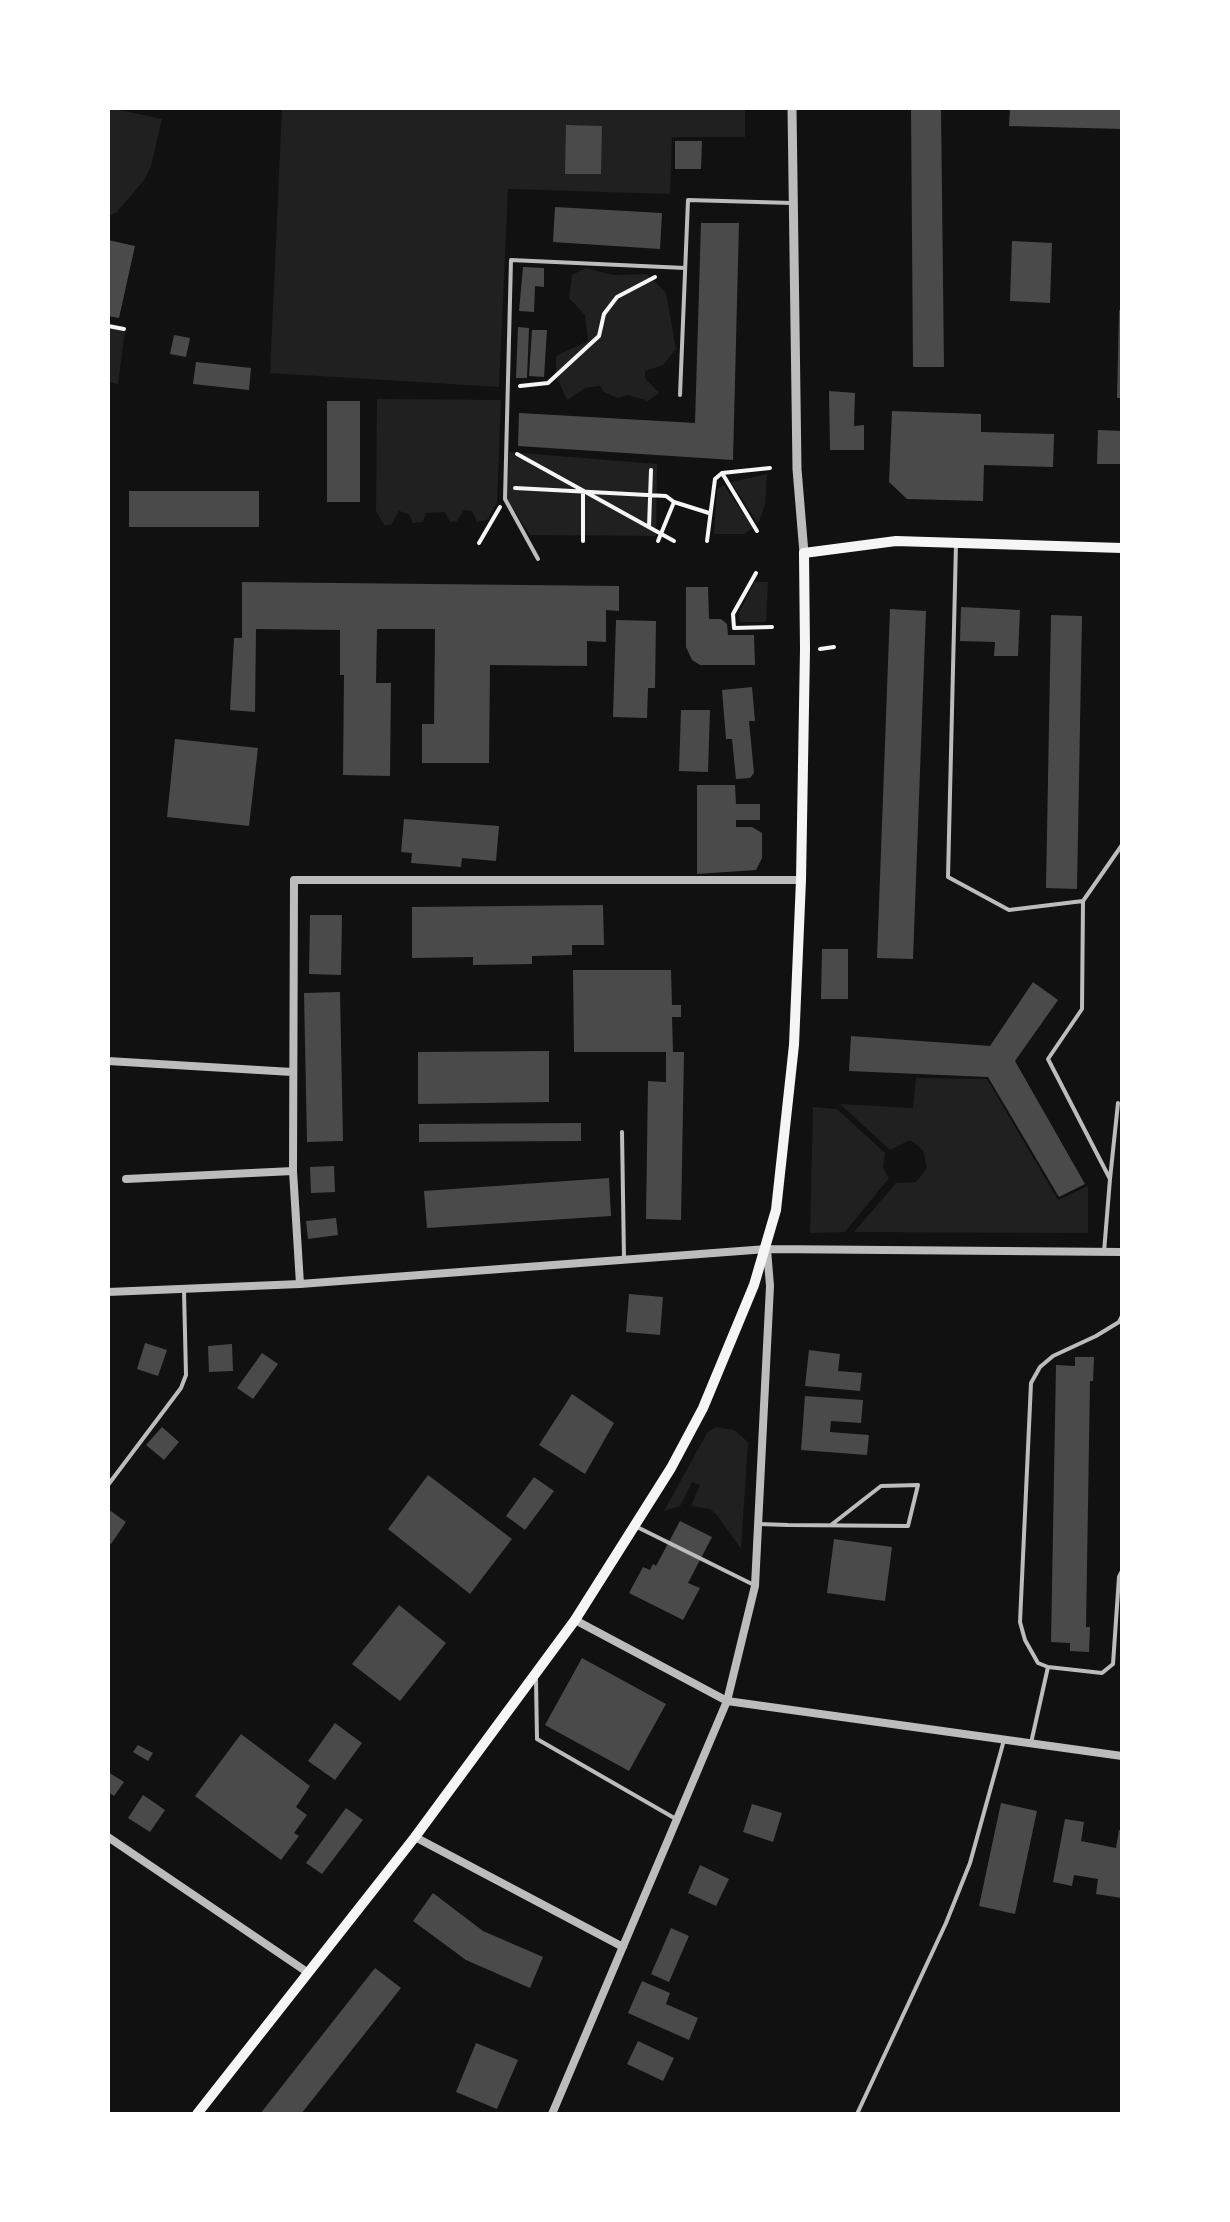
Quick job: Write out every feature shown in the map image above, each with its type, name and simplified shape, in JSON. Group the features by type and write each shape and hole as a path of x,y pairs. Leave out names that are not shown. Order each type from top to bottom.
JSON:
{"main road":[{"path":"197,2114 415,1837 575,1620 671,1468 703,1408 767,1250 776,1210 794,1045 806,648 804,553 896,541 1122,548"}],"street":[{"path":"792,108 797,469 804,553"},
{"path":"300,1284 293,1171 294,880 801,880"},
{"path":"108,1062 292,1072"},
{"path":"126,1179 293,1171"},
{"path":"552,2114 727,1700 756,1586 770,1286 767,1250"},
{"path":"108,1292 300,1284 767,1250 1122,1252"},
{"path":"575,1620 727,1700 1122,1756"},
{"path":"108,1836 308,1972"},
{"path":"415,1837 623,1947"}],"lane":[{"path":"680,396 688,200 792,204"},
{"path":"538,559 505,499 511,260 685,268"},
{"path":"956,544 948,877 1009,910 1082,901"},
{"path":"1110,1179 1048,1059 1082,1008 1082,901 1122,845"},
{"path":"1104,1252 1118,1102"},
{"path":"622,1132 624,1259"},
{"path":"108,1485 181,1388 186,1375 184,1291"},
{"path":"1122,1316 1096,1336 1053,1356 1040,1367 1031,1384 1020,1622 1038,1663 1102,1673 1113,1664 1122,1572"},
{"path":"758,1524 831,1525 908,1526 918,1485 881,1486 831,1525"},
{"path":"635,1526 756,1586"},
{"path":"1030,1744 1048,1667"},
{"path":"536,1674 536,1739 676,1819"},
{"path":"856,2114 970,1863 1004,1740"}],"path":[{"path":"508,385 531,387 548,383 600,336 604,314 617,297 672,268"},
{"path":"108,326 124,328"},
{"path":"506,448 674,541"},
{"path":"707,541 715,479 722,473 770,468"},
{"path":"649,528 651,470"},
{"path":"722,473 757,532"},
{"path":"505,488 666,496 709,513"},
{"path":"583,492 583,541"},
{"path":"480,543 505,499"},
{"path":"658,541 674,502"},
{"path":"756,573 733,614 734,628 772,627"},
{"path":"820,648 834,647"}],"shaded area":[{"path":"110,108 162,119 145,179 117,212 108,216"},
{"path":"282,108 745,108 745,137 672,137 670,194 508,189 499,387 270,373"},
{"path":"586,268 613,275 647,274 666,293 676,349 663,365 645,371 645,378 659,393 648,401 628,395 618,398 600,386 585,388 567,400 556,375 556,356 588,341 585,315 569,298 572,275"},
{"path":"108,328 125,331 118,384 108,382"},
{"path":"377,399 501,400 497,503 487,520 477,522 472,511 464,510 457,521 450,522 445,512 426,513 423,522 413,523 409,514 399,511 391,525 384,525 376,511"},
{"path":"509,452 657,464 656,536 530,535 507,499"},
{"path":"767,474 765,505 758,524 731,482"},
{"path":"724,485 753,528 744,534 714,534 717,489"},
{"path":"754,582 768,582 766,622 740,622 739,613"},
{"path":"916,1078 987,1079 1058,1200 1088,1186 1088,1233 854,1232 896,1183 916,1182 927,1168 923,1150 910,1140 890,1150 840,1104 913,1108"},
{"path":"813,1107 837,1109 885,1153 883,1167 889,1178 845,1232 810,1233"},
{"path":"716,1427 734,1430 748,1442 741,1549 717,1515 710,1509 691,1506 700,1485 692,1482 680,1506 664,1511 707,1433"}],"building":[{"path":"911,108 941,108 944,367 913,367"},
{"path":"1010,108 1122,108 1122,129 1009,126"},
{"path":"566,125 602,126 601,174 565,174"},
{"path":"675,141 702,141 701,169 675,169"},
{"path":"555,207 662,213 660,249 553,242"},
{"path":"701,223 739,223 733,460 518,446 519,413 695,423"},
{"path":"108,240 135,246 119,318 108,316"},
{"path":"1012,241 1052,243 1050,303 1010,301"},
{"path":"523,267 544,268 544,287 535,286 534,312 519,311"},
{"path":"1122,310 1122,398 1117,398"},
{"path":"518,327 529,328 527,378 516,378"},
{"path":"532,330 547,330 544,377 529,376"},
{"path":"174,335 190,338 186,357 170,354"},
{"path":"196,362 251,368 249,390 193,384"},
{"path":"829,391 855,393 854,426 864,425 864,450 830,450"},
{"path":"327,401 360,401 360,502 327,502"},
{"path":"892,411 981,414 981,432 1054,434 1053,467 984,465 983,501 907,499 889,482"},
{"path":"1098,430 1122,431 1122,464 1097,464"},
{"path":"129,491 259,491 259,527 129,527"},
{"path":"242,582 619,586 619,611 606,610 606,642 587,641 587,666 490,665 489,763 422,763 422,724 434,724 435,629 377,629 376,683 391,683 390,776 343,775 344,675 340,675 340,630 256,629 255,712 230,710 234,638 242,638"},
{"path":"686,587 708,587 709,619 721,619 727,624 728,635 754,635 755,665 700,665 692,660 686,647"},
{"path":"961,607 1020,610 1018,656 994,656 995,642 960,641"},
{"path":"890,609 926,611 913,959 877,958"},
{"path":"1051,615 1082,616 1077,889 1046,888"},
{"path":"616,620 656,621 655,688 648,688 647,718 613,717"},
{"path":"752,687 755,721 749,721 754,773 750,778 736,779 732,739 726,739 722,690"},
{"path":"681,710 710,710 708,772 679,771"},
{"path":"175,739 258,748 249,826 167,817"},
{"path":"697,785 735,785 736,804 760,804 760,820 736,820 736,827 752,827 762,833 762,858 756,870 697,874"},
{"path":"404,819 499,826 496,861 462,858 461,867 411,863 412,853 401,852"},
{"path":"603,905 604,945 572,945 572,955 532,956 532,964 473,965 473,957 412,958 412,907"},
{"path":"310,915 342,915 341,975 309,974"},
{"path":"822,949 848,949 848,999 821,999"},
{"path":"573,970 671,970 672,1005 681,1005 681,1017 672,1017 673,1052 684,1052 681,1220 646,1219 648,1081 666,1082 666,1052 574,1052"},
{"path":"1033,982 1058,1000 1015,1061 1085,1184 1059,1197 988,1077 849,1071 851,1036 990,1046"},
{"path":"340,992 343,1141 307,1142 304,993"},
{"path":"549,1051 549,1102 418,1104 418,1052"},
{"path":"581,1123 581,1141 419,1142 419,1124"},
{"path":"334,1166 335,1192 311,1193 310,1167"},
{"path":"609,1178 611,1216 427,1228 424,1191"},
{"path":"336,1218 338,1235 308,1239 306,1221"},
{"path":"629,1294 663,1297 660,1335 626,1332"},
{"path":"145,1343 167,1350 158,1376 137,1369"},
{"path":"232,1344 233,1371 209,1372 208,1346"},
{"path":"809,1350 840,1354 838,1371 862,1373 860,1391 805,1386"},
{"path":"262,1353 278,1364 253,1399 237,1388"},
{"path":"1075,1357 1094,1357 1090,1381 1086,1627 1090,1627 1089,1652 1070,1651 1070,1643 1051,1642 1056,1365 1075,1366"},
{"path":"572,1394 614,1423 585,1474 539,1445"},
{"path":"805,1396 863,1400 861,1423 831,1421 830,1432 869,1435 867,1455 801,1450"},
{"path":"162,1427 179,1442 164,1460 146,1445"},
{"path":"428,1475 512,1539 470,1594 388,1529"},
{"path":"534,1477 554,1491 525,1530 506,1516"},
{"path":"108,1509 126,1522 111,1544 108,1542"},
{"path":"680,1521 712,1537 688,1583 700,1588 683,1620 629,1593 643,1567 650,1570 653,1564 656,1566"},
{"path":"834,1539 892,1547 885,1601 827,1593"},
{"path":"399,1605 446,1643 400,1701 352,1664"},
{"path":"582,1658 666,1704 629,1771 545,1725"},
{"path":"335,1723 362,1743 335,1780 308,1761"},
{"path":"241,1734 310,1786 296,1807 307,1815 294,1833 299,1836 281,1860 195,1796"},
{"path":"138,1745 153,1753 148,1761 133,1752"},
{"path":"108,1772 124,1782 114,1796 108,1792"},
{"path":"143,1795 165,1810 150,1832 128,1818"},
{"path":"1001,1803 1037,1811 1015,1914 979,1906"},
{"path":"752,1804 782,1813 773,1842 743,1832"},
{"path":"346,1808 363,1820 322,1874 306,1863"},
{"path":"1065,1819 1084,1822 1081,1841 1116,1848 1122,1830 1122,1898 1096,1894 1098,1879 1074,1875 1072,1886 1053,1882"},
{"path":"700,1865 729,1879 716,1906 688,1893"},
{"path":"433,1893 483,1931 543,1957 530,1988 466,1960 413,1921"},
{"path":"671,1928 689,1936 669,1982 651,1974"},
{"path":"375,1968 401,1988 301,2114 260,2114"},
{"path":"642,1981 670,1993 666,2004 698,2018 689,2040 628,2013"},
{"path":"638,2041 674,2058 663,2081 627,2064"},
{"path":"476,2043 518,2060 497,2109 456,2092"}]}
